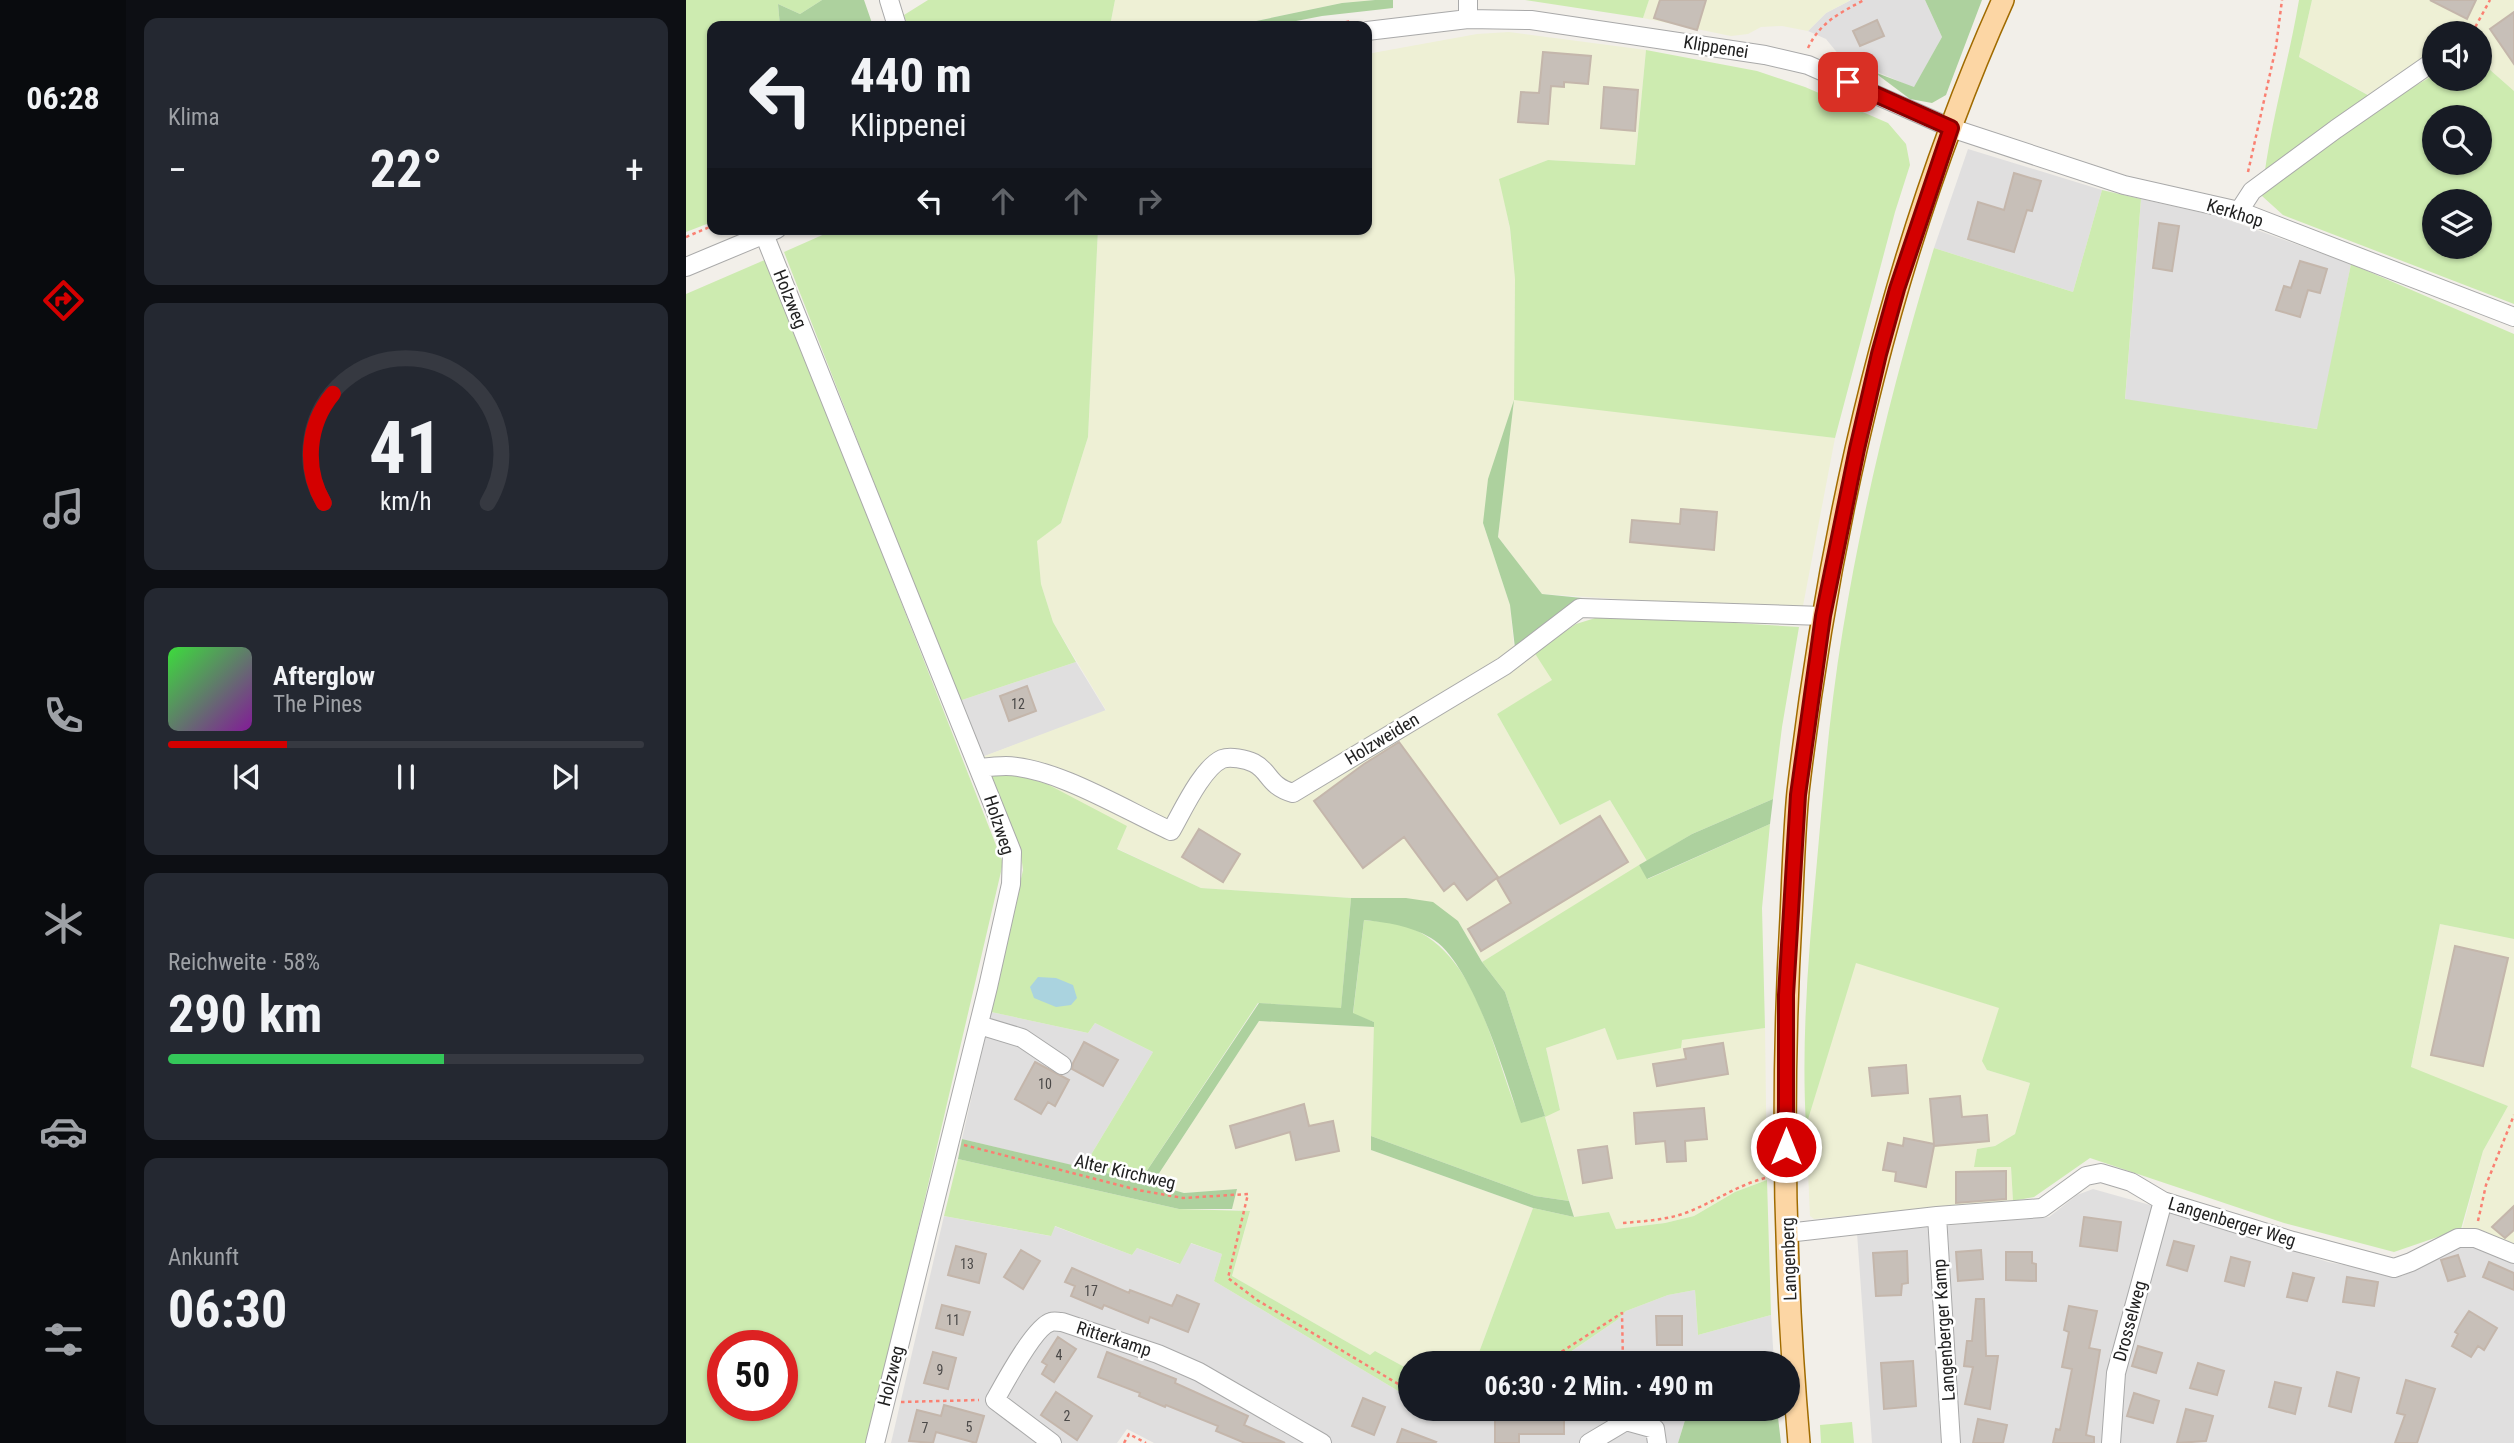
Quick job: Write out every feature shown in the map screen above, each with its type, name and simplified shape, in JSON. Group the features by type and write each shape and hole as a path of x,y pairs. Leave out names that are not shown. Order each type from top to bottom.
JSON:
{"main road":[{"name":"Langenberg","path":"1799,1443 1785,1173 1786,995 1798,795 1823,616 1857,449 1897,289 1951,128 2003,0"}],"street":[{"path":"889,0 895,21"},
{"path":"1468,0 1468,19"},
{"name":"Klippenei","path":"1372,30 1468,19 1531,20 1587,26 1765,55 1801,64 1875,93 1951,128"},
{"path":"2239,211 2252,191 2336,128 2422,69"},
{"name":"Kerkhop","path":"1951,128 2124,185 2239,211 2514,317"},
{"path":"686,267 763,235"},
{"name":"Holzweg","path":"771,235 1012,852 1011,884 979,1024 875,1443"},
{"name":"Holzweiden","path":"979,768 1007,766 1038,771 1171,831 1200,783 1214,765 1224,758 1257,764 1280,789 1293,793 1504,666 1580,608 1823,616"},
{"path":"979,1024 1023,1038 1062,1065"},
{"name":"Langenberger Weg","path":"1787,1233 1937,1216 2042,1208 2086,1176 2101,1173 2132,1182 2163,1201 2293,1241 2394,1268 2458,1238 2475,1238"},
{"name":"Drosselweg","path":"2111,1443 2116,1373 2163,1201"},
{"name":"Langenberger Kamp","path":"1937,1216 1951,1443"},
{"path":"2475,1238 2514,1254"},
{"name":"Ritterkamp","path":"995,1400 1013,1367 1040,1329 1051,1322 1062,1322 1158,1354 1199,1372 1322,1443"},
{"path":"995,1400 1052,1443"},
{"path":"1589,1443 1626,1421 1656,1429 1657,1443"}],"path":[{"path":"1801,64 1814,34 1829,19 1864,0"},
{"path":"2248,173 2276,47 2282,0"},
{"path":"2479,21 2490,0"},
{"path":"686,237 707,228"},
{"path":"2475,1238 2486,1185 2514,1115"},
{"name":"Alter Kirchweg","path":"951,1142 1138,1190 1183,1198 1248,1194 1228,1278 1257,1300 1398,1384"},
{"path":"1623,1223 1666,1219 1748,1182 1785,1173"},
{"path":"1563,1351 1622,1313 1623,1351"},
{"path":"884,1403 995,1400"},
{"path":"1124,1443 1129,1434 1146,1443"}],"shaded area":[{"path":"1851,0 1925,0 1942,37 1914,88 1839,55 1826,39 1808,31 1826,13"},
{"path":"1968,149 2102,190 2073,292 1934,248"},
{"path":"2141,199 2221,217 2351,264 2318,429 2125,400"},
{"path":"1076,662 1106,711 982,757 959,701"},
{"path":"991,1012 1088,1033 1095,1023 1153,1052 1083,1168 962,1139"},
{"path":"2093,1189 2175,1212 2328,1262 2402,1276 2459,1245 2514,1246 2514,1443 1872,1443 1857,1233 2049,1217 2077,1195"},
{"path":"944,1216 1050,1236 1054,1226 1132,1255 1137,1248 1179,1264 1190,1243 1222,1254 1214,1281 1398,1391 1398,1421 1685,1421 1678,1443 1154,1443 1127,1429 1117,1443 891,1443"},
{"path":"1695,1290 1698,1335 1771,1315 1773,1351 1572,1351 1626,1311 1668,1295"}],"green space":[{"path":"686,0 822,0 800,14 778,4 780,21 707,21 707,224 686,232"},
{"path":"822,0 864,0 871,21 780,21 778,4 800,14"},
{"path":"928,0 1115,0 1111,21 906,21 904,15"},
{"path":"1115,0 1375,0 1342,3 1256,21 1111,21"},
{"path":"1393,0 1393,8 1296,21 1256,21 1342,3"},
{"path":"1525,0 1649,0 1643,18"},
{"path":"1649,0 1849,1 1826,13 1808,31 1782,26 1761,27 1748,34 1731,36 1643,18"},
{"path":"1925,0 1982,0 1946,95 1932,103 1910,99 1874,72 1914,87 1942,37"},
{"path":"2299,0 2312,0 2299,57 2384,104 2422,82 2422,91 2492,91 2492,72 2514,91 2514,304 2283,215 2262,196 2269,147"},
{"path":"2312,0 2514,0 2514,91 2492,72 2492,21 2422,21 2422,82 2385,104 2299,57"},
{"path":"1509,32 1646,50 1635,165 1548,160 1500,179 1510,229 1515,279 1514,399 1835,438 1802,611 1542,594 1498,537 1513,404 1483,523 1510,605 1514,648 1526,640 1553,680 1497,714 1560,825 1610,800 1647,861 1482,962 1458,921 1406,898 1351,898 1201,888 1116,848 1127,826 989,774 982,757 1106,710 1053,622 1041,584 1036,541 1061,523 1088,437 1098,235 1372,235 1372,53 1477,34"},
{"path":"1646,50 1757,71 1805,87 1888,123 1906,144 1910,165 1835,438 1514,400 1515,279 1510,228 1499,179 1548,160 1635,165"},
{"path":"2102,190 2141,199 2125,399 2317,429 2351,264 2514,334 2514,939 2440,924 2411,1067 2508,1106 2483,1151 2461,1229 2394,1252 2284,1223 2090,1158 2034,1197 2013,1201 2011,1167 1974,1167 1977,1149 1995,1146 2015,1134 2030,1083 1987,1070 1982,1061 1999,1008 1856,963 1806,1126 1804,1059 1809,960 1838,658 1851,581 1882,437 1934,248 2073,292"},
{"path":"822,235 1098,235 1088,437 1061,523 1037,541 1041,584 1053,622 1076,662 959,701 784,252"},
{"path":"767,259 1003,863 868,1443 686,1443 686,294"},
{"path":"1514,400 1498,537 1542,594 1582,598 1515,648 1510,605 1483,523 1488,479"},
{"path":"1605,615 1799,627 1773,799 1692,834 1647,861 1610,800 1560,825 1497,714 1552,680 1534,652 1576,624"},
{"path":"989,774 1017,775 1047,784 1127,826 1117,849 1201,888 1351,898 1341,1009 1258,1003 1140,1181 1083,1168 1153,1052 1095,1023 1088,1033 991,1012 1023,870 1020,847"},
{"path":"1773,799 1770,824 1647,879 1639,865 1692,834"},
{"path":"1770,824 1762,908 1765,1028 1682,1040 1681,1048 1617,1060 1605,1028 1546,1048 1560,1110 1545,1117 1569,1201 1535,1196 1371,1136 1374,1022 1353,1014 1364,920 1406,926 1432,940 1452,959 1481,1010 1522,1122 1545,1116 1505,992 1482,962 1639,865 1648,879"},
{"path":"1351,898 1406,898 1433,902 1458,921 1482,962 1505,992 1545,1116 1521,1123 1486,1022 1461,971 1446,951 1431,938 1415,930 1364,920 1353,1013 1374,1022 1374,1027 1259,1021 1152,1184 1184,1193 1237,1189 1232,1209 1179,1209 958,1159 962,1139 1140,1181 1259,1003 1341,1008"},
{"path":"2440,924 2514,939 2514,1246 2461,1234 2483,1151 2508,1106 2411,1068"},
{"path":"1855,962 2000,1008 1987,1070 2030,1083 2015,1134 1995,1146 1977,1149 1975,1167 2011,1166 2013,1201 1814,1219 1810,1216 1806,1126"},
{"path":"1259,1021 1374,1027 1371,1150 1533,1208 1479,1351 1398,1351 1398,1363 1375,1351 1370,1355 1232,1276 1250,1212 1232,1209 1237,1189 1184,1193 1152,1184"},
{"path":"1605,1028 1618,1060 1682,1040 1765,1028 1767,1180 1735,1192 1694,1216 1665,1223 1616,1229 1609,1212 1574,1217 1545,1116 1560,1109 1546,1048"},
{"path":"1371,1136 1535,1196 1569,1201 1574,1217 1533,1208 1371,1150"},
{"path":"958,1159 1179,1209 1250,1211 1232,1276 1370,1355 1375,1351 1398,1363 1398,1391 1214,1281 1222,1254 1191,1243 1180,1264 1137,1248 1132,1255 1055,1226 1051,1236 944,1216"},
{"path":"1767,1180 1771,1315 1698,1335 1695,1290 1668,1295 1626,1311 1572,1351 1479,1351 1533,1208 1574,1217 1609,1212 1616,1229 1665,1223 1694,1216 1735,1192"},
{"path":"1685,1421 1778,1421 1781,1443 1678,1443"},
{"path":"1852,1422 1854,1443 1821,1443 1820,1425"}],"water":[{"path":"1038,977 1056,978 1073,985 1077,998 1071,1005 1056,1007 1034,998 1030,987"}],"building":[{"path":"1660,0 1706,0 1697,30 1654,18"},
{"path":"2430,0 2476,0 2467,19"},
{"path":"2514,12 2514,64 2492,32 2492,28"},
{"path":"1877,20 1884,36 1860,46 1853,31"},
{"path":"1543,52 1591,56 1588,84 1564,82 1564,87 1551,86 1548,124 1518,122 1521,92 1539,93"},
{"path":"1604,87 1638,90 1635,131 1601,128"},
{"path":"2014,173 2041,181 2032,211 2027,210 2014,252 1968,239 1978,202 2004,210"},
{"path":"2159,223 2179,226 2172,271 2153,268"},
{"path":"2300,261 2327,269 2320,293 2308,290 2300,317 2276,310 2284,286 2291,288"},
{"path":"1681,509 1717,512 1714,550 1630,542 1632,520 1680,524"},
{"path":"1027,686 1036,711 1009,721 1000,696"},
{"path":"1399,742 1498,877 1467,900 1454,883 1444,891 1404,837 1363,868 1314,801"},
{"path":"1600,816 1628,862 1481,951 1468,929 1511,903 1497,879"},
{"path":"1199,829 1240,854 1223,882 1182,857"},
{"path":"2455,946 2508,958 2483,1066 2431,1055"},
{"path":"1084,1042 1118,1060 1103,1086 1072,1069"},
{"path":"1723,1043 1728,1074 1657,1086 1653,1064 1686,1059 1684,1049"},
{"path":"1035,1062 1069,1080 1055,1106 1048,1102 1041,1114 1015,1099"},
{"path":"1906,1065 1908,1093 1872,1096 1869,1068"},
{"path":"1960,1096 1962,1117 1987,1115 1989,1141 1934,1146 1926,1187 1895,1181 1896,1172 1883,1170 1888,1143 1903,1146 1904,1138 1934,1144 1930,1099"},
{"path":"1304,1104 1309,1126 1333,1121 1339,1151 1296,1160 1290,1132 1236,1148 1230,1126"},
{"path":"1704,1108 1707,1139 1685,1141 1686,1161 1667,1162 1665,1141 1636,1144 1634,1113"},
{"path":"1607,1146 1612,1178 1583,1183 1578,1150"},
{"path":"2006,1171 2006,1199 1956,1203 1956,1172"},
{"path":"2514,1206 2514,1230 2505,1238 2492,1227"},
{"path":"2084,1217 2121,1222 2117,1251 2080,1246"},
{"path":"2174,1241 2194,1246 2187,1271 2167,1265"},
{"path":"956,1246 986,1254 979,1283 948,1275"},
{"path":"1021,1250 1040,1261 1023,1289 1004,1277"},
{"path":"1981,1250 1983,1279 1958,1281 1956,1252"},
{"path":"1907,1251 1908,1283 1902,1284 1901,1295 1876,1296 1873,1253"},
{"path":"2006,1252 2032,1252 2032,1263 2036,1264 2036,1281 2006,1280"},
{"path":"2458,1255 2465,1276 2448,1281 2441,1260"},
{"path":"2231,1257 2250,1262 2244,1286 2225,1281"},
{"path":"2489,1262 2514,1273 2514,1290 2483,1277"},
{"path":"1072,1268 1129,1293 1130,1290 1172,1306 1177,1295 1199,1304 1188,1332 1150,1317 1148,1323 1104,1305 1102,1309 1071,1296 1075,1286 1065,1282"},
{"path":"2293,1273 2314,1278 2307,1301 2287,1297"},
{"path":"2347,1277 2378,1282 2374,1306 2343,1302"},
{"path":"1976,1299 1984,1299 1986,1356 1998,1356 1990,1409 1965,1404 1973,1367 1964,1366 1967,1341 1972,1341"},
{"path":"942,1305 970,1312 963,1335 936,1328"},
{"path":"2069,1306 2097,1311 2089,1348 2100,1350 2086,1435 2094,1437 2094,1443 2053,1443 2056,1429 2060,1430 2072,1369 2062,1367 2069,1332 2064,1330"},
{"path":"2469,1311 2497,1328 2484,1350 2478,1346 2471,1357 2452,1346 2458,1334 2455,1332"},
{"path":"1656,1316 1682,1316 1682,1345 1657,1345"},
{"path":"1058,1337 1076,1349 1054,1382 1042,1374 1047,1365 1042,1362"},
{"path":"2138,1346 2162,1353 2156,1373 2132,1366"},
{"path":"933,1352 956,1358 948,1389 924,1383"},
{"path":"1107,1352 1176,1379 1175,1383 1248,1416 1244,1425 1285,1443 1245,1443 1216,1431 1218,1426 1166,1405 1165,1407 1139,1396 1140,1393 1098,1377"},
{"path":"1913,1361 1916,1406 1884,1409 1881,1363"},
{"path":"2198,1363 2224,1371 2217,1395 2190,1388"},
{"path":"2337,1372 2359,1378 2351,1412 2329,1406"},
{"path":"2406,1380 2435,1389 2417,1443 2395,1443 2405,1415 2397,1413"},
{"path":"2275,1382 2301,1388 2295,1414 2269,1407"},
{"path":"1056,1392 1092,1416 1077,1440 1041,1415"},
{"path":"2134,1393 2159,1401 2153,1423 2127,1416"},
{"path":"1363,1398 1385,1407 1374,1435 1352,1426"},
{"path":"944,1405 984,1416 976,1443 936,1432 933,1443 909,1441 917,1410 941,1416"},
{"path":"2186,1409 2213,1416 2206,1441 2177,1443"},
{"path":"1978,1419 2007,1425 2003,1443 1973,1443"},
{"path":"1495,1421 1564,1421 1564,1434 1519,1434 1519,1443 1495,1443"},
{"path":"1402,1429 1436,1442 1397,1443"}],"route":[{"path":"1786,1147 1786,995 1798,795 1823,616 1879,354 1897,289 1951,128 1848,82"}]}
